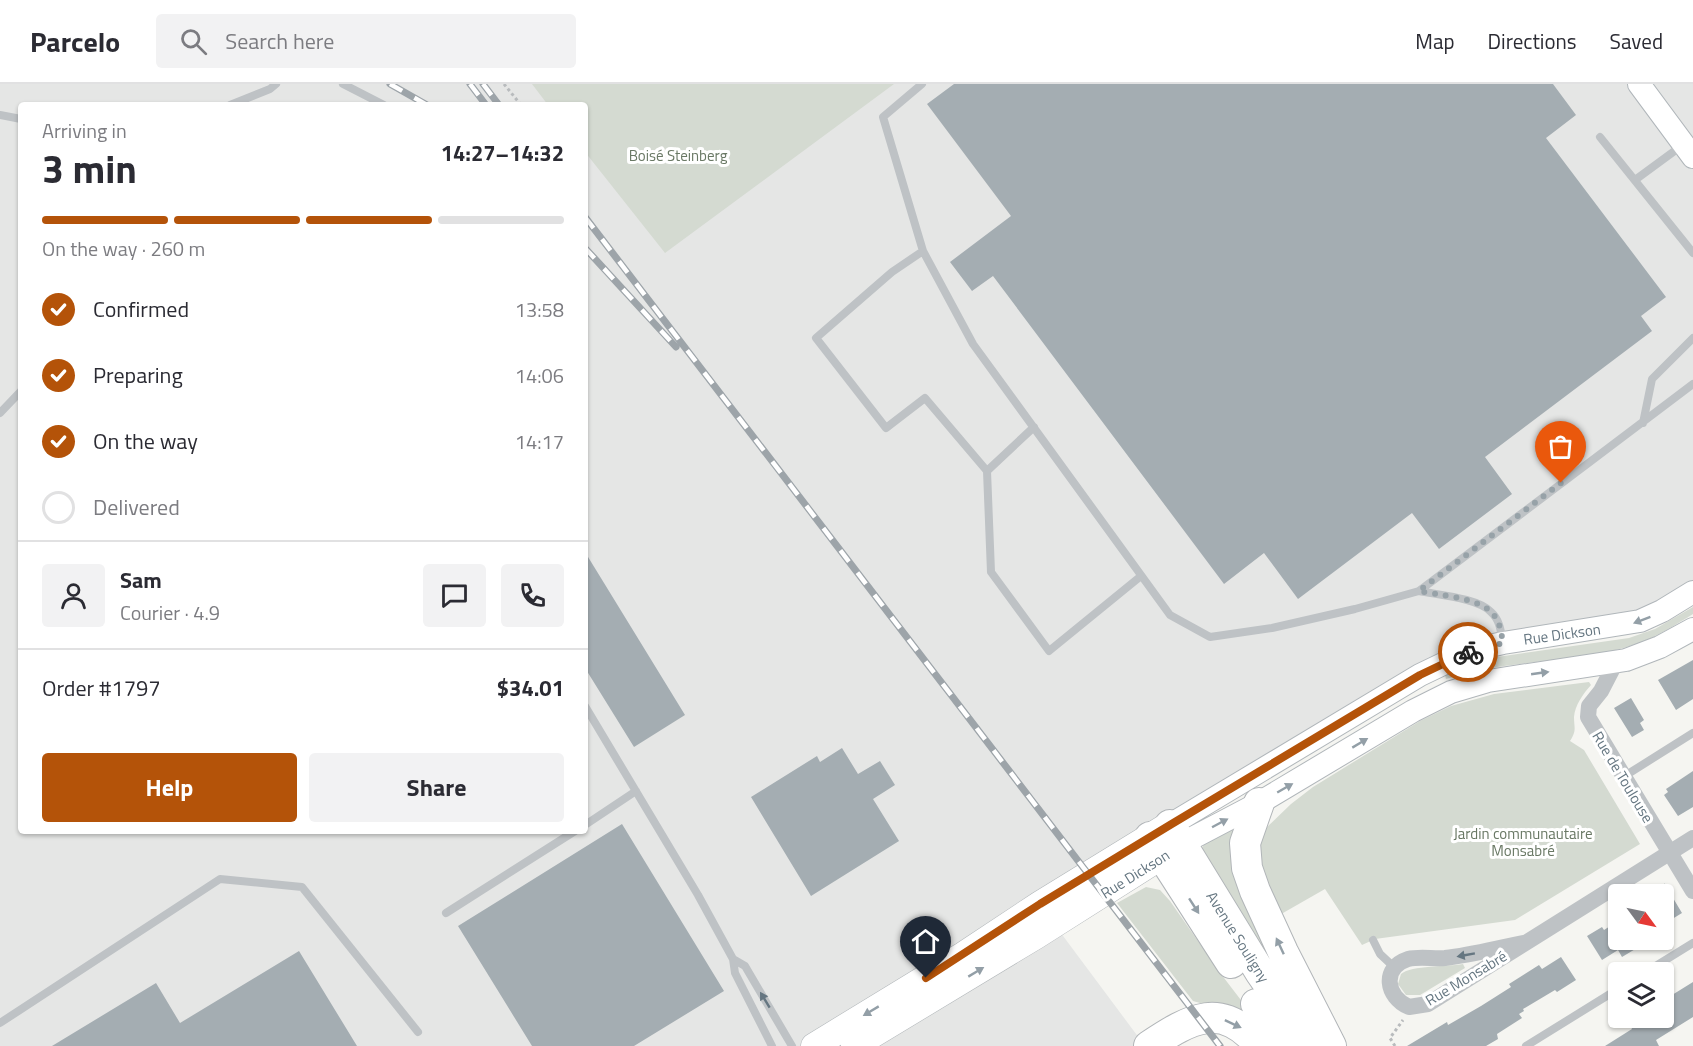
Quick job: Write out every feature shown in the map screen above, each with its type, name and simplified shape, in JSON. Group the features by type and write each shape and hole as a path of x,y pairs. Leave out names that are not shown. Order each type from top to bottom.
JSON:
{"highway":[{"path":"1259,803 1245,843 1247,868 1287,962 1331,1046"},
{"name":"Avenue Souligny","path":"1166,841 1284,1046"},
{"name":"Avenue Souligny","path":"1166,841 1311,1046"},
{"path":"1149,1046 1177,1027 1199,1019 1211,1018 1233,1022 1250,1034 1260,1046"}],"main road":[{"path":"1639,84 1689,151"},
{"name":"Rue Dickson","path":"854,1046 1036,936 1166,841 1420,675 1458,656 1503,643 1631,624 1662,611 1693,592"},
{"name":"Rue Dickson","path":"814,1046 963,955 1040,904 1166,841 1259,803 1413,711 1452,692 1488,681 1616,662 1660,648 1693,629"}],"street":[{"name":"Rue de Toulouse","path":"1616,662 1601,692 1593,699 1587,711 1591,725 1693,891"},
{"name":"Rue Monsabré","path":"1523,943 1461,956 1405,960 1391,973 1389,981 1391,990 1395,998 1409,1007 1428,1004 1693,838"}],"lane":[{"path":"238,102 270,89 276,84"},
{"path":"343,84 378,102"},
{"path":"922,84 883,117 923,251 973,344 1170,615 1210,636 1282,626 1419,591 1693,384"},
{"path":"0,115 18,118"},
{"path":"1600,137 1693,253"},
{"path":"1635,180 1689,151"},
{"path":"923,251 892,273 816,338 886,428 925,398 987,471 992,572 1050,651 1142,576"},
{"path":"1643,423 1652,379 1693,338"},
{"path":"0,413 18,394"},
{"path":"987,471 1034,427"},
{"path":"1419,591 1482,605 1493,613 1497,620 1501,628 1503,643"},
{"path":"588,711 698,895 733,959 735,973 772,1046"},
{"path":"1623,777 1693,733"},
{"path":"588,823 636,791"},
{"path":"446,913 570,834"},
{"path":"0,1023 220,879 302,887 418,1032"},
{"path":"1372,940 1380,954 1395,968"},
{"path":"1662,962 1693,943"},
{"path":"733,959 745,966 792,1046"},
{"path":"1526,1046 1608,995"}],"path":[{"path":"504,84 519,102"},
{"path":"1395,1046 1390,1038 1398,1029 1409,1007"}],"shaded area":[{"path":"0,84 1693,84 1693,592 1662,611 1472,650 1040,905 1145,1046 0,1046"}],"green space":[{"name":"Boisé Steinberg","path":"532,84 894,84 665,253 588,156 588,102 546,102"},
{"path":"1693,607 1693,614 1659,634 1613,651 1469,672 1446,679 1445,675 1497,657 1629,638 1655,629"},
{"name":"Jardin communautaire Monsabré","path":"1589,682 1591,685 1576,708 1574,731 1570,741 1584,750 1640,844 1515,920 1375,939 1362,945 1325,889 1276,917 1254,867 1264,830 1313,787 1420,721 1451,706 1494,694"},
{"path":"1240,822 1282,972 1275,977 1201,850 1204,844"},
{"path":"1146,887 1160,890 1170,901 1247,1008 1242,1015 1193,1001 1117,903"},
{"path":"1463,964 1465,968 1420,995 1406,995 1398,984 1401,974 1406,971"}],"building":[{"path":"954,84 1553,84 1576,115 1546,138 1666,297 1641,316 1652,331 1485,457 1512,494 1439,549 1412,513 1298,599 1264,553 1224,584 993,276 972,291 950,262 1011,216 927,104"},
{"path":"588,557 685,715 634,747 588,673"},
{"path":"1693,660 1693,699 1676,710 1658,680"},
{"path":"1631,698 1644,720 1640,723 1644,730 1632,737 1614,708"},
{"path":"842,748 858,774 880,761 895,785 873,799 899,841 811,896 751,797 817,756 820,762"},
{"path":"1693,771 1693,807 1678,816 1664,795 1668,792 1666,789"},
{"path":"622,824 724,991 634,1046 532,1046 458,926"},
{"path":"1674,900 1682,913 1674,918"},
{"path":"1602,927 1604,930 1608,927 1608,950 1618,950 1602,960 1587,936"},
{"path":"1618,950 1634,950 1622,957"},
{"path":"299,951 357,1046 52,1046 156,983 180,1023"},
{"path":"1561,957 1576,980 1523,1009 1524,1011 1519,1014 1522,1018 1497,1034 1498,1039 1486,1046 1407,1046 1447,1022 1448,1025 1481,1006 1511,987 1509,984 1539,965 1542,969"},
{"path":"1693,982 1693,1017 1656,1040 1659,1046 1605,1046 1632,1028 1674,1028 1674,994"}],"railway":[{"path":"390,84 422,102"},
{"path":"470,84 484,102"},
{"path":"483,84 497,102"},
{"path":"588,221 1220,1046"},
{"path":"588,251 676,347"}],"way so far":[{"path":"1468,652 1503,643 1501,628 1493,613 1482,605 1419,591 1561,483"}],"route":[{"path":"926,978 1040,904 1170,825 1420,675 1468,652"}]}
